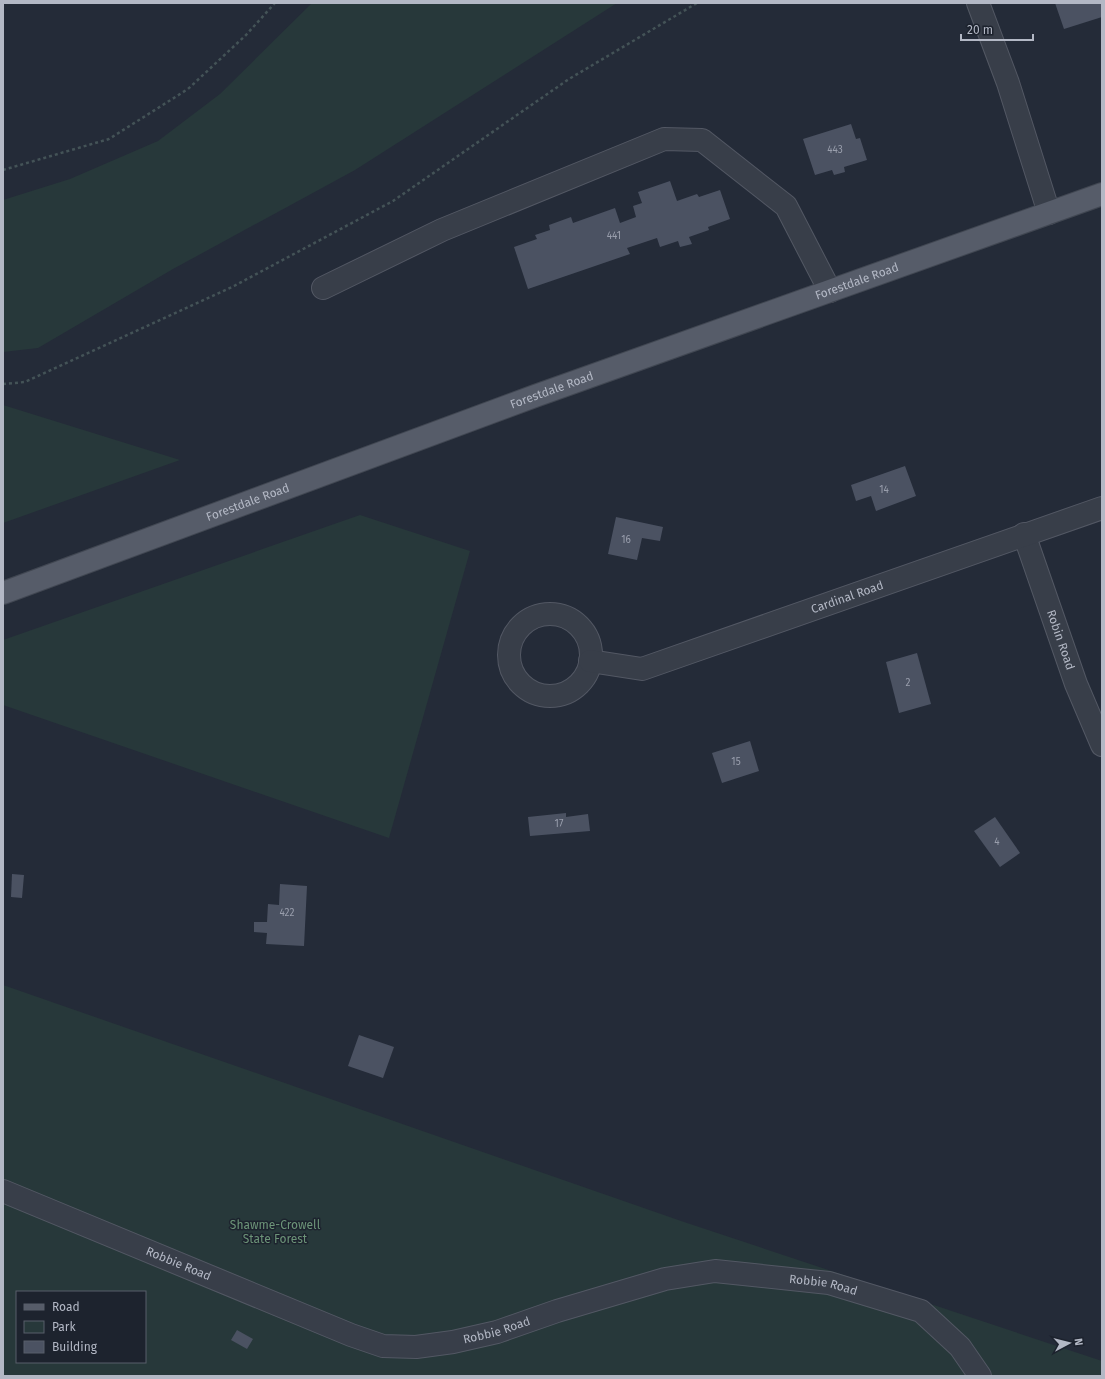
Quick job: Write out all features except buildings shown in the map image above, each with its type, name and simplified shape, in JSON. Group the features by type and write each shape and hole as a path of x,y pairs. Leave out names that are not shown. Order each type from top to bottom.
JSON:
{"main road":[{"name":"Forestdale Road","path":"3,593 535,396 1102,194"}],"street":[{"path":"978,3 1008,83 1049,213"},
{"path":"323,288 442,230 664,139 702,140 786,206 830,291"},
{"name":"Cardinal Road","path":"590,661 642,669 1024,534 1102,508"},
{"name":"Robin Road","path":"1024,534 1076,684 1102,744"},
{"name":"Robbie Road","path":"3,1191 351,1335 383,1346 416,1347 453,1342 497,1332 557,1311 665,1279 714,1271 829,1283 921,1311 960,1347 980,1376"}],"path":[{"path":"3,170 109,139 188,89 246,36 276,3"},
{"path":"3,384 25,382 234,286 393,201 569,79 696,3"}],"green space":[{"path":"312,3 617,3 355,170 173,269 38,348 3,352 3,200 70,179 158,141 220,94"},
{"path":"3,405 180,460 3,523"},
{"path":"360,515 470,551 389,838 3,705 3,640"},
{"name":"Shawme-Crowell State Forest","path":"3,985 684,1222 1102,1361 1102,1376 3,1376"}]}
